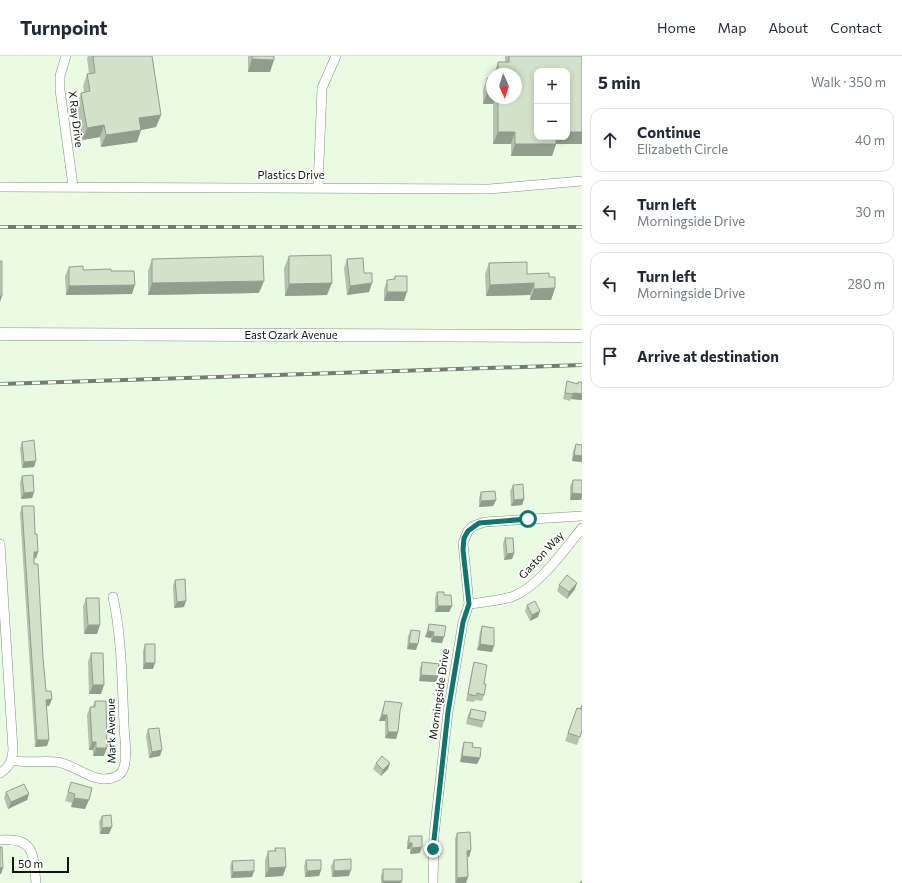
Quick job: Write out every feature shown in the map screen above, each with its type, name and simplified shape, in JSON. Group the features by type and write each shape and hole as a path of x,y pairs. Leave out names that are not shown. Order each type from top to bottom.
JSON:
{"main road":[{"name":"East Ozark Avenue","path":"0,334 582,336"}],"street":[{"name":"X Ray Drive","path":"66,56 60,76 60,90 73,186"},
{"path":"318,187 322,88 336,56"},
{"name":"Plastics Drive","path":"0,187 318,187 489,189 582,181"},
{"name":"Morningside Drive","path":"433,883 434,834 447,720 463,622 469,604 463,543 468,531 473,526 486,522 582,516"},
{"name":"Gaston Way","path":"469,604 508,598 523,591 542,574 582,528"},
{"path":"0,544 12,760 9,766 0,773"},
{"name":"Mark Avenue","path":"12,760 57,762 77,768 98,779 112,778 120,774 123,769 125,748 122,669 117,618 113,597"},
{"path":"0,840 18,840 28,846 34,856 36,883"}],"building":[{"path":"93,56 152,56 161,115 139,118 141,130 106,135 104,125 87,128 81,93 90,91 87,74 95,73"},
{"path":"252,56 274,56 274,60 252,59"},
{"path":"509,56 582,56 582,132 570,132 570,68 534,68 534,140 556,140 556,144 515,144 515,132 498,132 498,104 522,104 522,68 498,68 498,62 509,62"},
{"path":"331,255 332,283 289,284 289,256"},
{"path":"263,256 264,281 152,283 152,259"},
{"path":"363,258 364,273 372,273 372,283 350,286 347,259"},
{"path":"0,261 2,261 2,296 0,296"},
{"path":"527,262 527,274 549,273 549,277 555,277 555,288 534,289 534,283 490,285 489,263"},
{"path":"83,266 83,270 111,269 111,271 134,271 135,285 69,286 69,267"},
{"path":"395,276 407,276 407,292 387,292 387,280 395,279"},
{"path":"567,381 578,384 578,382 582,382 582,394 565,393"},
{"path":"34,440 36,461 24,462 22,442"},
{"path":"576,444 582,445 582,456 574,455"},
{"path":"33,475 34,492 24,493 22,476"},
{"path":"573,480 582,480 582,494 572,493"},
{"path":"523,484 524,499 514,500 513,485"},
{"path":"495,491 496,500 481,501 481,492"},
{"path":"22,506 34,506 35,534 37,534 38,552 34,552 34,564 38,564 46,691 51,691 52,699 46,700 49,740 37,740"},
{"path":"505,538 513,538 514,553 507,554"},
{"path":"567,575 577,583 569,592 559,585"},
{"path":"185,579 186,601 177,602 175,580"},
{"path":"437,592 444,592 444,595 451,595 452,606 438,606"},
{"path":"86,598 99,598 100,625 88,625"},
{"path":"535,601 540,611 532,615 527,605"},
{"path":"429,624 446,626 444,637 433,636 434,632 428,631"},
{"path":"482,626 494,628 494,646 480,644"},
{"path":"411,630 420,631 418,644 409,643"},
{"path":"145,644 155,644 155,663 145,663"},
{"path":"91,653 103,653 104,685 93,685"},
{"path":"422,662 439,664 438,676 421,675"},
{"path":"474,662 487,665 484,695 477,693 476,696 468,694"},
{"path":"95,701 106,701 107,748 96,748 96,742 92,742 90,707 95,707"},
{"path":"385,701 402,703 398,732 388,732 387,715 382,715"},
{"path":"582,705 582,731 580,737 568,733 577,708 581,709"},
{"path":"471,709 486,712 484,721 469,718"},
{"path":"159,728 162,750 152,752 148,729"},
{"path":"464,742 473,743 472,747 481,748 480,758 462,756"},
{"path":"382,756 390,763 383,770 376,763"},
{"path":"71,782 92,788 89,800 74,798 75,794 68,792"},
{"path":"24,784 29,794 11,802 6,792"},
{"path":"111,815 112,827 102,828 102,816"},
{"path":"470,832 471,850 467,851 468,877 457,878 457,833"},
{"path":"409,836 422,836 422,847 412,848 412,843 409,843"},
{"path":"0,847 2,847 3,868 0,868"},
{"path":"275,848 285,848 286,867 269,868 268,851 276,851"},
{"path":"351,859 351,870 334,871 334,860"},
{"path":"254,860 254,871 233,872 232,861"},
{"path":"306,860 321,860 321,870 307,871"},
{"path":"383,869 402,869 402,881 383,881"}],"railway":[{"path":"0,227 582,227"},
{"path":"0,384 582,365"}],"route":[{"path":"433,849 448,712 458,647 463,622 469,604 463,550 464,538 473,526 479,523 528,519"}]}
